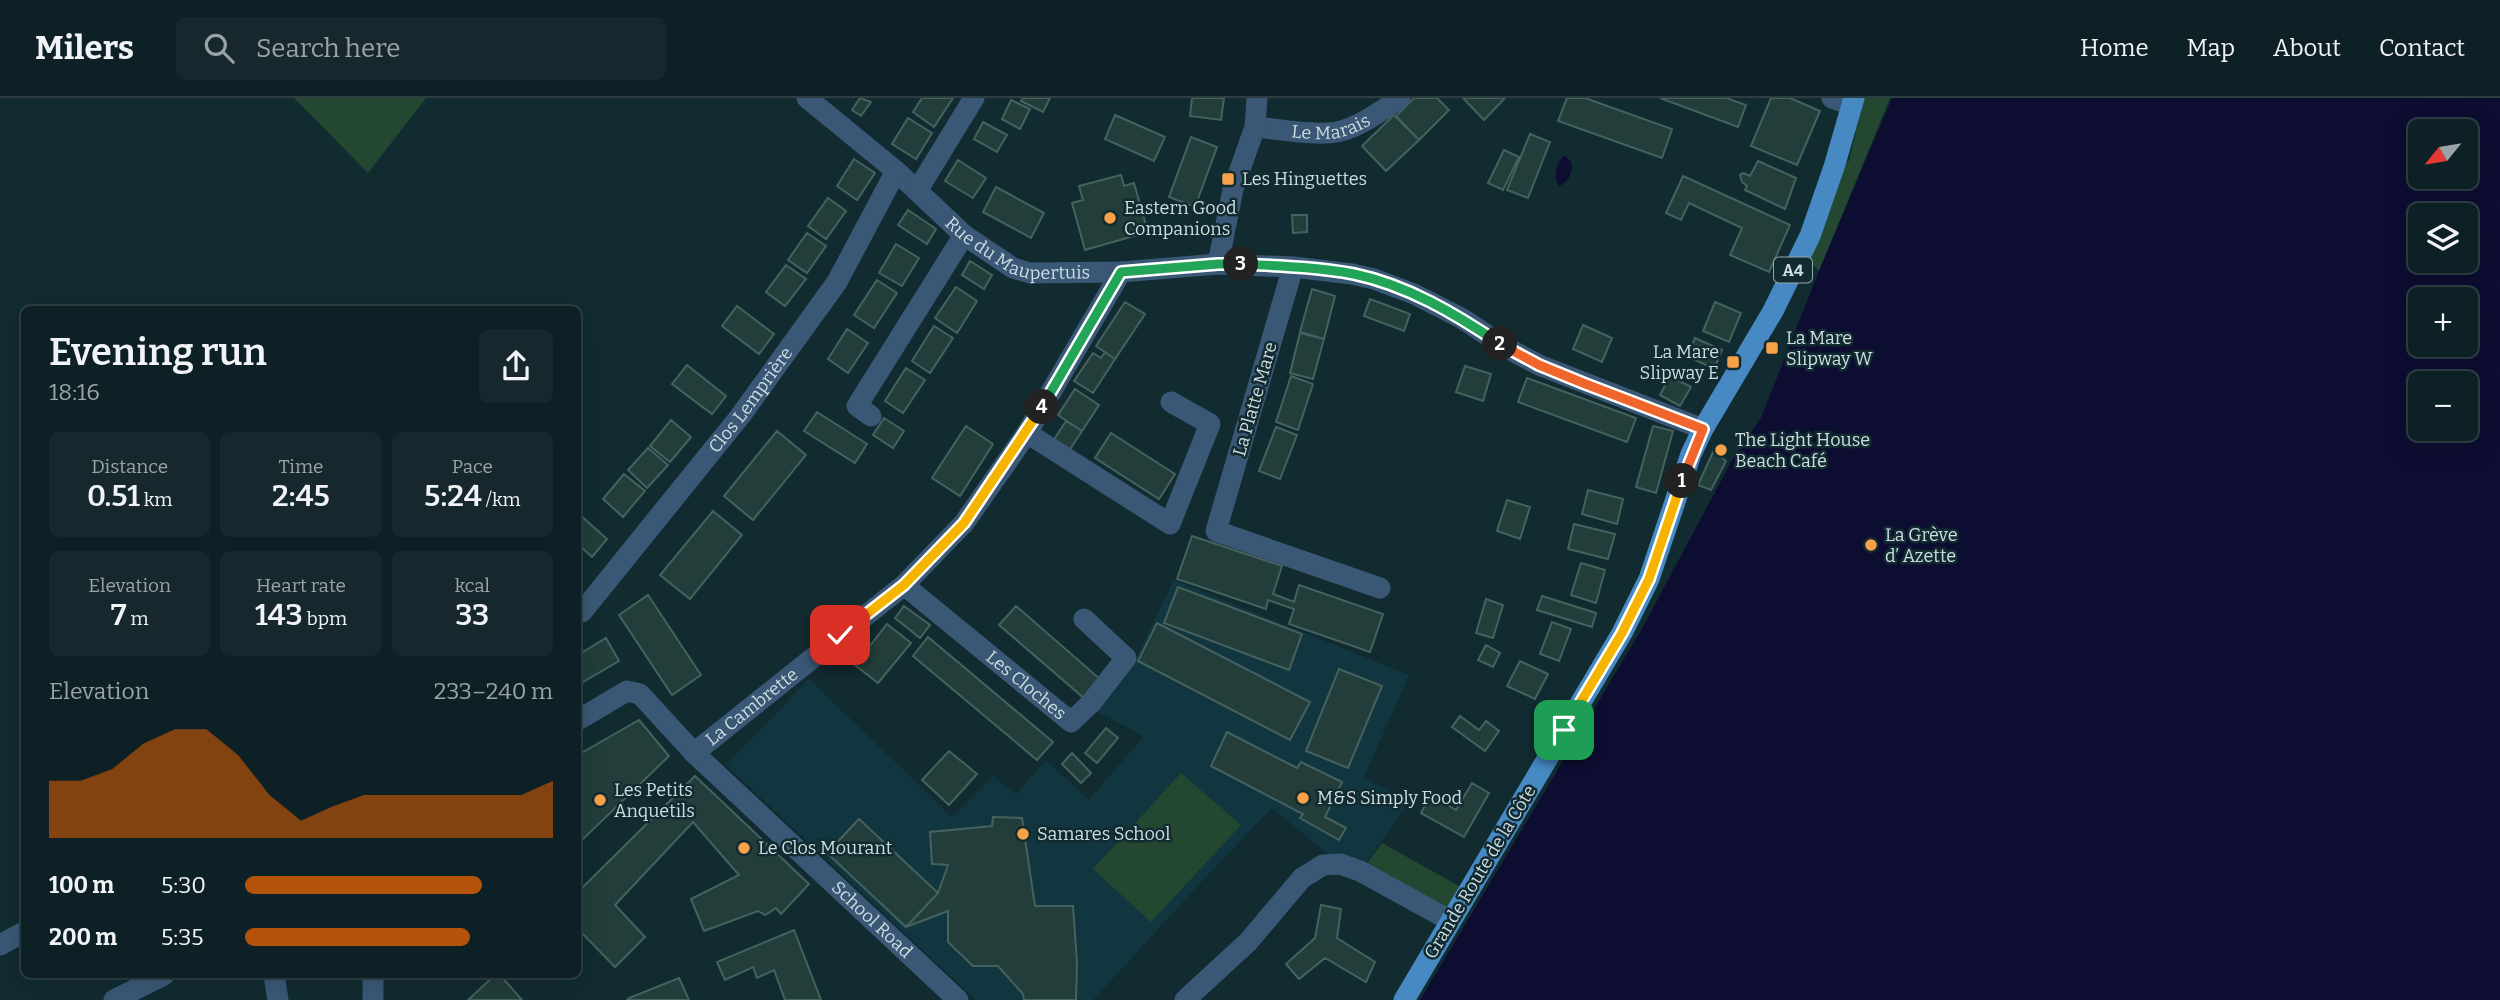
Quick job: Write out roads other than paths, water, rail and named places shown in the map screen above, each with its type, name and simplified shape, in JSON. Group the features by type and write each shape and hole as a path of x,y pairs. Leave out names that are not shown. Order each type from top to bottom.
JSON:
{"main road":[{"name":"Grande Route de la Côte","path":"1404,1000 1622,633 1649,579 1691,454 1773,311 1810,236 1834,167 1846,100"}],"street":[{"name":"Rue du Maupertuis","path":"807,98 896,171 964,235 1013,268 1030,273 1121,272 1218,264 1293,267 1374,279 1463,319 1505,347 1539,365 1703,429"},
{"path":"918,191 974,98"},
{"path":"1218,264 1233,189 1255,127 1257,98"},
{"name":"Le Marais","path":"1255,127 1300,132 1337,132 1362,123 1400,98"},
{"name":"Clos Lemprière","path":"582,612 741,415 837,282 896,171"},
{"path":"872,416 857,405 964,235"},
{"name":"La Platte Mare","path":"1293,267 1216,531 1380,588"},
{"name":"La Cambrette","path":"694,753 904,585 964,523 1027,433 1121,272"},
{"path":"1027,433 1170,524 1210,424 1171,402"},
{"name":"Les Cloches","path":"904,585 1071,722 1091,702 1126,658 1084,619"},
{"name":"School Road","path":"581,718 626,691 640,694 694,753 958,1000"},
{"path":"1185,1000 1248,942 1302,878 1323,865 1340,864 1360,871 1451,920"},
{"path":"0,945 21,934"},
{"path":"114,1000 158,978"},
{"path":"274,978 278,1000"},
{"path":"373,978 373,1000"}],"place":[{"name":"Les Hinguettes","path":"1228,179"},
{"name":"Eastern Good Companions","path":"1110,218"},
{"name":"La Mare Slipway W","path":"1772,348"},
{"name":"La Mare Slipway E","path":"1733,362"},
{"name":"The Light House Beach Café","path":"1721,450"},
{"name":"La Grève d’ Azette","path":"1871,545"},
{"name":"M&S Simply Food","path":"1303,798"},
{"name":"Les Petits Anquetils","path":"600,800"},
{"name":"Samares School","path":"1023,834"},
{"name":"Le Clos Mourant","path":"744,848"}]}
